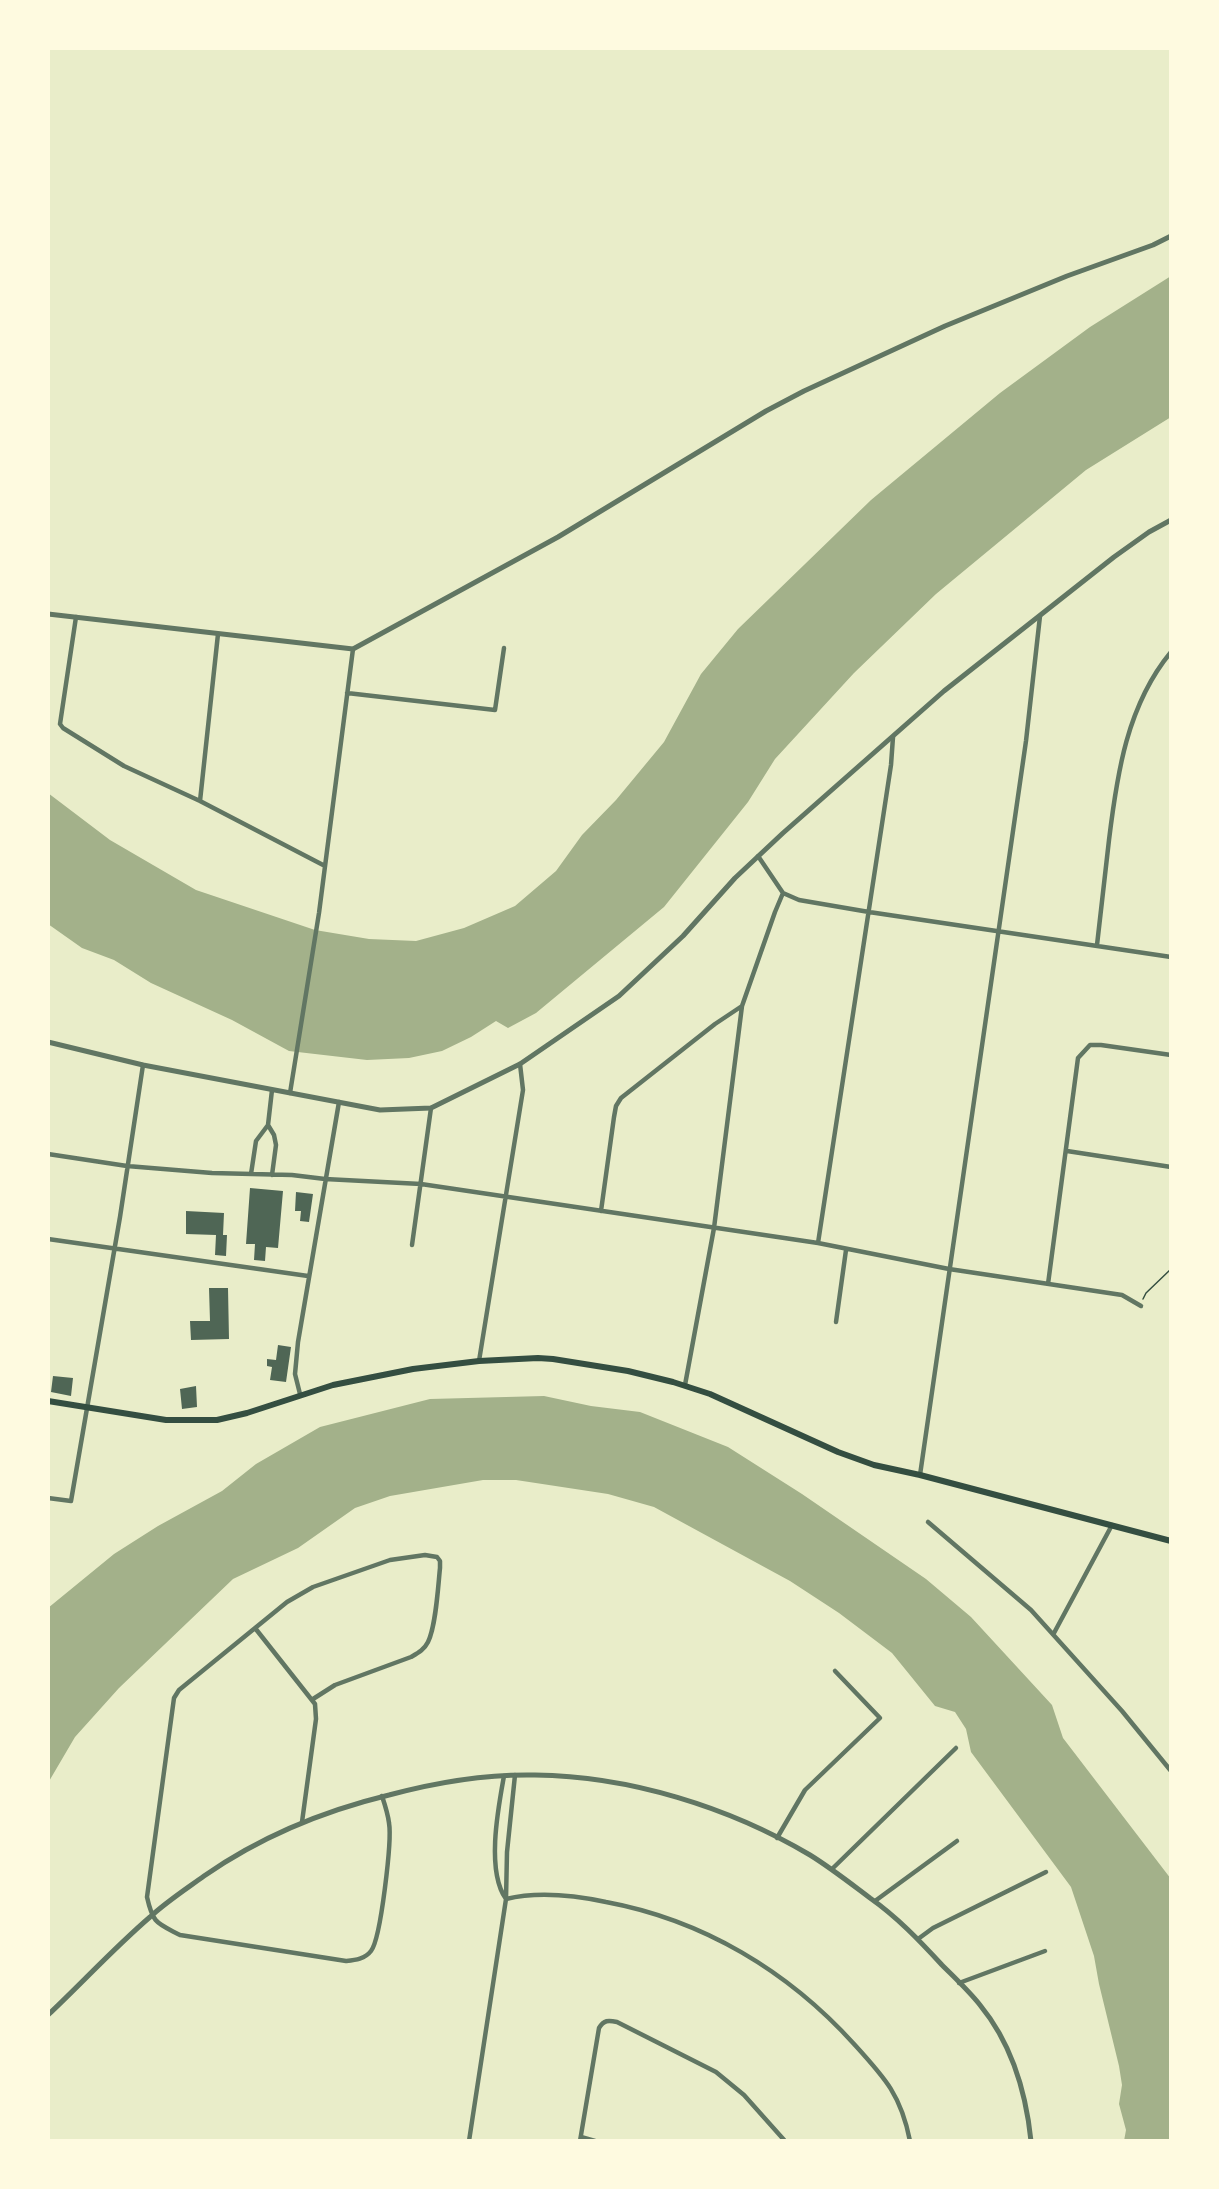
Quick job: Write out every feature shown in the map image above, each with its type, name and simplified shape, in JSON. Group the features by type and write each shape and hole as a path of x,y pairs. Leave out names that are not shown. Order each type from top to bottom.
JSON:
{"main road":[{"path":"48,1401 166,1420 217,1420 247,1413 333,1385 413,1369 479,1361 553,1359 627,1371 685,1385 838,1452 874,1465 1171,1541"}],"street":[{"path":"48,614 353,649 558,537 766,411 804,391 1004,301 1123,257 1171,236"},
{"path":"48,1042 143,1065 380,1110 430,1108 520,1064 619,996 683,936 717,897 758,856 944,691 1127,547 1171,520"},
{"path":"920,1475 1026,741 1040,616"},
{"path":"76,617 60,724 124,766 200,801 325,866"},
{"path":"200,801 218,634"},
{"path":"347,693 495,710 504,648"},
{"path":"290,1093 319,913 353,649"},
{"path":"1097,945 1116,783 1124,747 1146,689 1161,663 1171,652"},
{"path":"818,1244 891,765 892,737"},
{"path":"758,856 783,893 799,900 1171,957"},
{"path":"685,1385 714,1228 742,1006 783,893"},
{"path":"601,1211 614,1117 616,1106 621,1098 715,1024 742,1006"},
{"path":"1048,1284 1078,1058 1090,1045 1171,1055"},
{"path":"479,1361 523,1090 520,1064"},
{"path":"48,1498 71,1501 115,1248 143,1065"},
{"path":"251,1174 256,1141 268,1125 272,1090"},
{"path":"300,1394 295,1374 308,1276 339,1102"},
{"path":"412,1245 430,1108"},
{"path":"268,1125 274,1135 276,1145 272,1175"},
{"path":"1066,1151 1171,1167"},
{"path":"48,1154 128,1166 421,1184 818,1244 949,1269 1122,1295 1141,1306"},
{"path":"48,1239 308,1276"},
{"path":"836,1323 846,1250"},
{"path":"928,1522 1031,1610 1122,1711 1171,1771"},
{"path":"1053,1633 1113,1525"},
{"path":"313,1699 336,1685 411,1658 422,1651 432,1629 440,1561 437,1557 425,1555 390,1560 322,1584 287,1602 179,1690 174,1698 147,1897 151,1916 159,1924 180,1935 346,1961 361,1959 371,1951 377,1936 388,1856 389,1824 382,1796"},
{"path":"255,1628 313,1699 316,1719 302,1822"},
{"path":"777,1838 805,1790 880,1718 835,1671"},
{"path":"832,1869 956,1748"},
{"path":"48,2016 151,1916 252,1846 302,1822 360,1802 453,1780 515,1775 569,1777 610,1782 660,1793 735,1819 777,1838 832,1869 902,1922 980,2005 998,2030 1024,2091 1031,2141"},
{"path":"469,2141 506,1899 507,1852 515,1775"},
{"path":"504,1776 494,1859 496,1880 506,1899"},
{"path":"875,1901 957,1841"},
{"path":"918,1939 933,1928 1046,1872"},
{"path":"506,1899 520,1896 558,1895 623,1905 677,1921 752,1957 776,1973 832,2020 883,2075 897,2096 906,2117 910,2141"},
{"path":"959,1983 1045,1951"},
{"path":"595,2141 581,2139 599,2028 603,2022 608,2020 716,2072 744,2095 785,2141"}],"path":[{"path":"1141,1306 1146,1293 1171,1269"}],"shaded area":[{"path":"1171,276 1171,417 1086,470 936,594 854,673 775,759 748,802 664,907 536,1013 508,1028 496,1021 471,1037 442,1051 409,1058 367,1060 289,1051 232,1020 151,983 114,960 82,948 48,924 48,793 110,840 196,890 315,930 369,939 416,941 464,928 515,906 556,871 582,835 616,800 664,742 701,674 738,629 871,500 1000,393 1090,327"},
{"path":"544,1396 591,1406 640,1412 728,1447 802,1494 926,1579 971,1617 1052,1705 1063,1738 1171,1879 1171,2141 1124,2141 1126,2130 1119,2104 1122,2085 1119,2066 1094,1956 1071,1887 971,1752 966,1729 955,1712 935,1706 892,1653 839,1613 790,1581 654,1507 608,1494 516,1480 483,1480 390,1496 355,1508 298,1548 233,1579 119,1688 75,1737 48,1783 48,1608 114,1554 158,1526 222,1491 256,1464 320,1427 430,1399"}],"building":[{"path":"250,1188 283,1191 278,1248 266,1247 265,1261 254,1260 255,1244 246,1244"},
{"path":"296,1192 313,1194 309,1222 300,1221 301,1211 295,1211"},
{"path":"186,1211 224,1213 223,1235 227,1235 226,1256 215,1255 216,1235 186,1234"},
{"path":"209,1288 228,1288 229,1339 191,1340 190,1321 210,1321"},
{"path":"278,1345 291,1347 286,1382 270,1380 272,1367 267,1366 267,1359 276,1360"},
{"path":"53,1376 73,1378 71,1396 51,1392"},
{"path":"196,1386 197,1407 182,1409 180,1389"}]}
